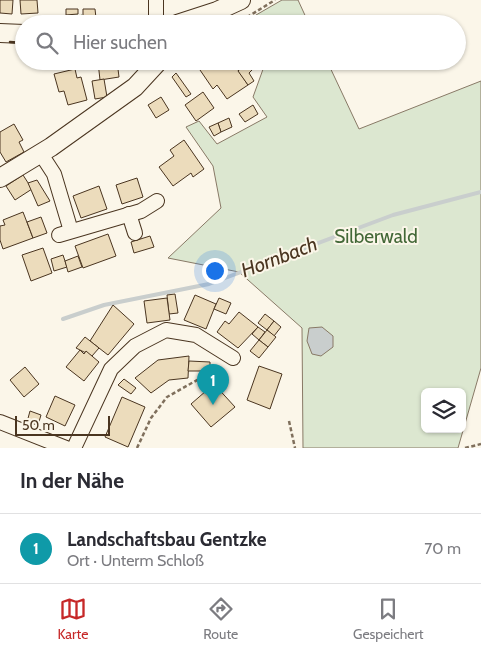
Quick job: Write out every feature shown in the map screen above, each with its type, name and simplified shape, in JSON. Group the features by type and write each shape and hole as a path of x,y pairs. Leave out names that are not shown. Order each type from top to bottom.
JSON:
{"main road":[{"path":"205,15 241,0"},
{"path":"0,33 15,34"},
{"path":"0,178 41,154 135,87 148,70"}],"street":[{"path":"156,2 156,15"},
{"path":"156,2 160,15"},
{"path":"41,154 54,174 65,233 141,211 156,201"},
{"path":"129,214 135,233"},
{"path":"74,448 111,369 135,346 166,330 196,336 233,358"},
{"path":"0,422 66,448"}],"path":[{"path":"251,15 275,0"},
{"path":"137,448 150,418 167,397 220,368 233,358"},
{"path":"289,421 295,448"},
{"path":"465,448 481,444"}],"green space":[{"path":"282,0 298,0 305,15 256,15"},
{"name":"Silberwald","path":"263,70 331,70 359,129 481,81 481,368 466,420 466,388 421,388 421,433 462,433 458,448 303,448 302,328 239,272 168,258 221,208 213,166 186,127 199,121 217,144 267,117 253,97"}],"shaded area":[{"path":"322,327 333,336 333,347 321,356 312,354 307,341 309,328"}],"building":[{"path":"0,0 13,0 12,14 0,13"},
{"path":"20,0 37,0 38,13 21,14"},
{"path":"66,9 78,9 78,14 66,15"},
{"path":"83,9 95,9 96,15 83,15"},
{"path":"75,70 77,78 81,77 87,100 68,105 64,91 59,92 54,74"},
{"path":"99,70 118,70 119,77 100,80"},
{"path":"200,70 238,70 248,85 227,99 217,85 213,89"},
{"path":"252,70 249,73 254,81 248,85 238,71"},
{"path":"176,73 191,94 186,97 172,77"},
{"path":"104,79 107,97 95,99 92,81"},
{"path":"203,92 214,108 196,121 185,105"},
{"path":"161,97 169,110 156,118 148,105"},
{"path":"253,105 258,114 245,122 239,114"},
{"path":"229,118 232,127 221,132 218,123"},
{"path":"218,123 221,132 214,136 209,127"},
{"path":"14,124 23,140 19,142 24,152 6,162 0,152 0,132"},
{"path":"184,140 204,169 193,177 191,173 173,186 159,167 174,156 170,150"},
{"path":"23,175 32,189 15,200 6,186"},
{"path":"137,178 143,197 122,204 116,185"},
{"path":"37,180 50,201 38,206 28,183"},
{"path":"99,186 107,209 81,218 73,196"},
{"path":"23,212 33,238 3,249 0,240 0,226 5,225 3,220"},
{"path":"41,217 47,233 33,238 27,222"},
{"path":"108,234 116,256 83,268 75,246"},
{"path":"150,236 154,247 134,253 131,242"},
{"path":"43,248 52,273 31,281 22,255"},
{"path":"63,255 67,267 54,271 51,259"},
{"path":"78,256 82,267 68,272 65,261"},
{"path":"175,294 178,313 169,314 167,295"},
{"path":"195,295 216,304 206,329 184,320"},
{"path":"167,298 170,320 147,323 144,301"},
{"path":"219,298 231,303 226,314 214,309"},
{"path":"113,305 134,324 108,355 90,341"},
{"path":"239,312 258,327 238,348 217,332 225,321 229,324"},
{"path":"265,314 274,321 267,330 258,323"},
{"path":"274,321 281,327 274,336 267,330"},
{"path":"258,327 265,332 259,340 252,334"},
{"path":"267,330 276,337 268,347 259,340"},
{"path":"85,337 99,348 92,356 76,348"},
{"path":"259,340 268,347 259,358 250,351"},
{"path":"80,350 84,354 86,351 99,362 84,381 66,367"},
{"path":"189,356 188,378 169,380 151,393 135,378 158,360"},
{"path":"189,361 210,362 210,371 188,371"},
{"path":"259,366 282,374 270,409 247,400"},
{"path":"25,367 39,384 24,397 10,380"},
{"path":"124,379 136,388 131,394 118,385"},
{"path":"214,384 235,407 211,427 191,404"},
{"path":"55,396 75,405 65,426 46,417"},
{"path":"122,397 145,407 128,447 105,437"},
{"path":"30,411 41,415 38,425 27,422"}],"waterway":[{"name":"Hornbach","path":"63,319 104,305 209,284 393,215 481,192"}],"wall":[{"path":"10,42 15,42"}],"place":[{"name":"Landschaftsbau Gentzke","path":"213,405"}]}
